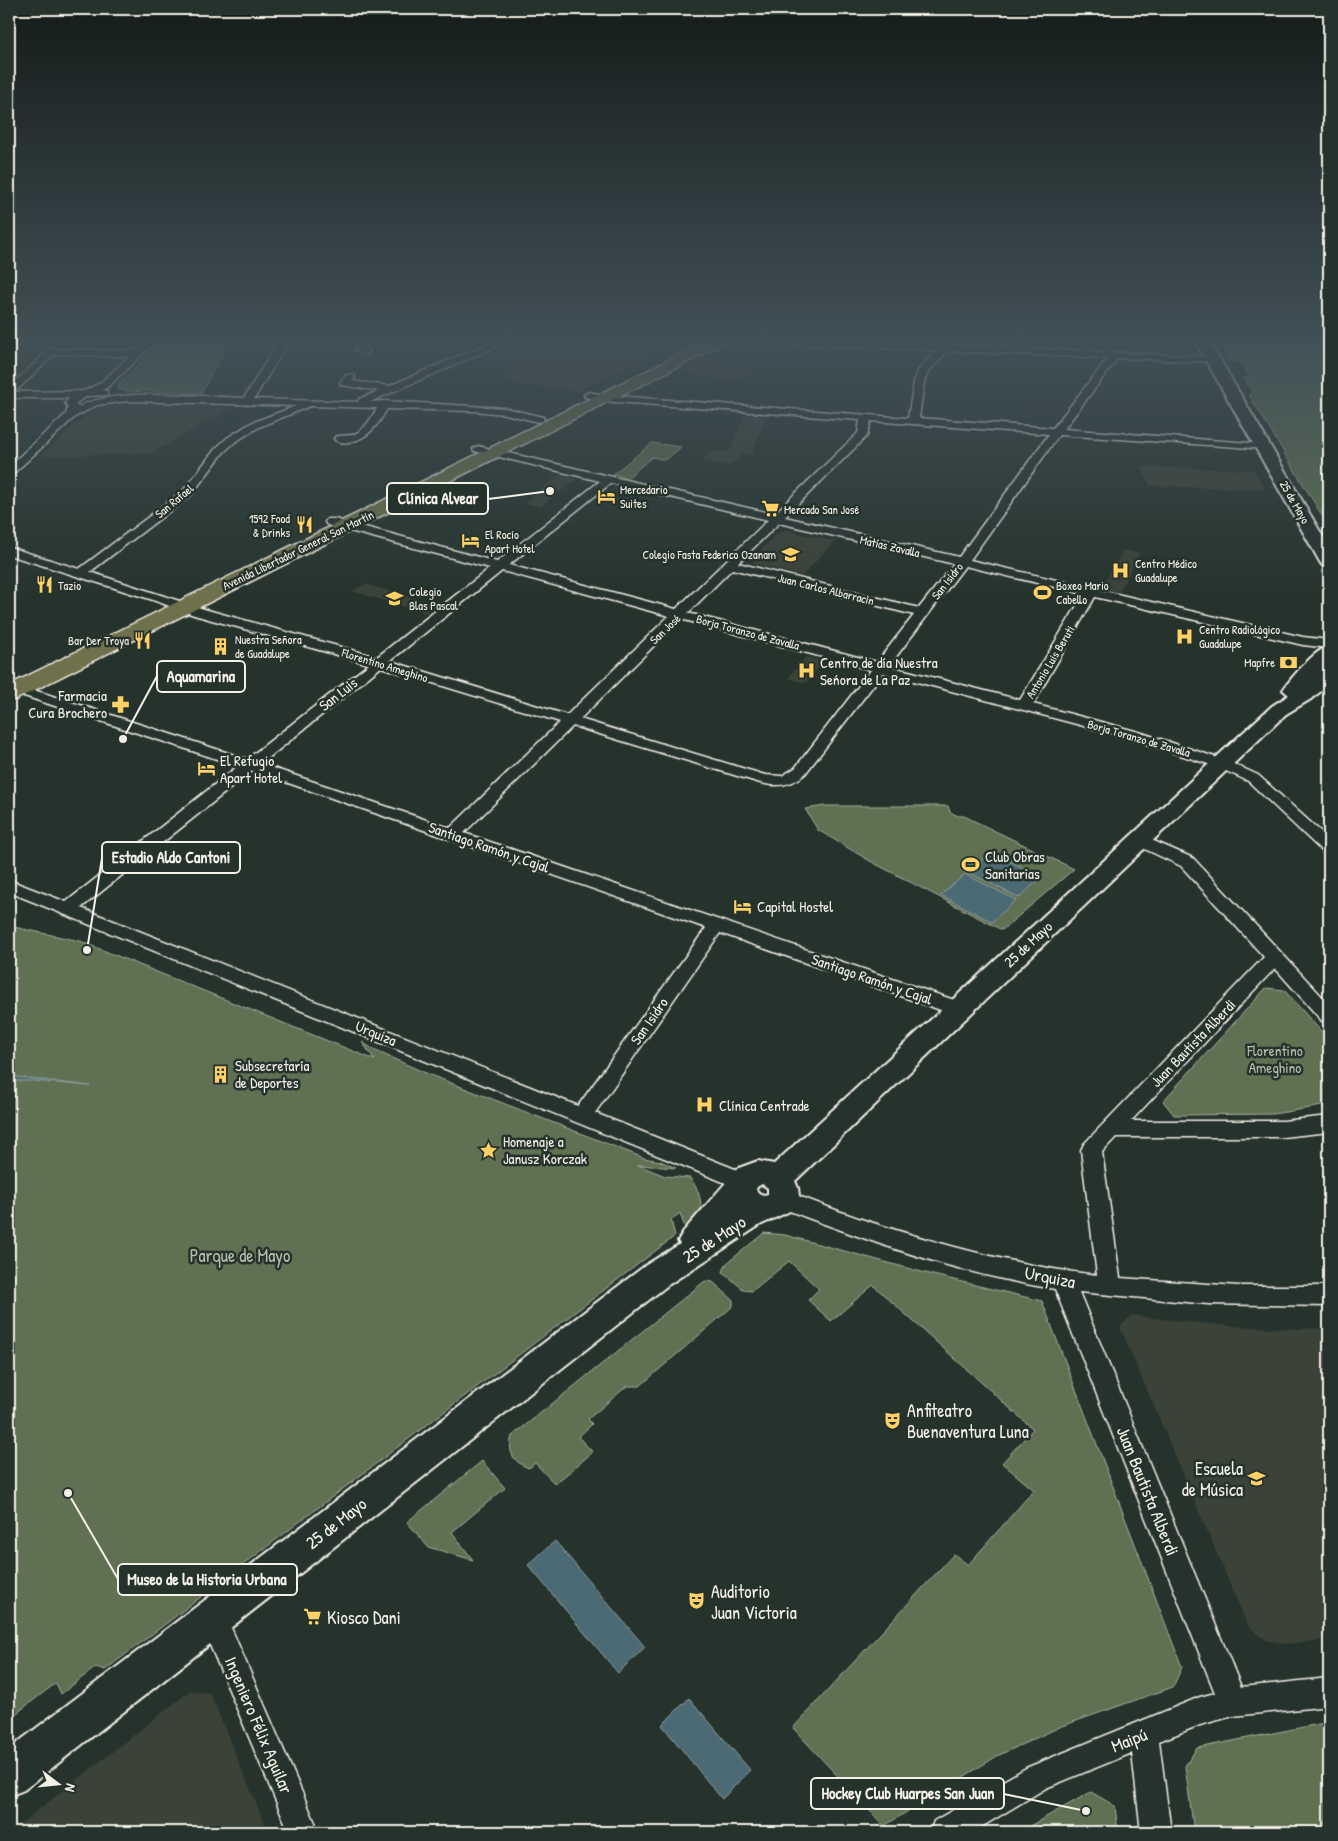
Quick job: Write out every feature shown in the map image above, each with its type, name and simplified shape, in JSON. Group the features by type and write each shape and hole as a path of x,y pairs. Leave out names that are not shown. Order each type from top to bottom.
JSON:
{"main road":[{"name":"Avenida Libertador General San Martín","path":"485,451 530,425"},
{"name":"Avenida Libertador General San Martín","path":"11,687 539,425"}],"street":[{"path":"9,472 31,452 55,425"},
{"name":"San Rafael","path":"81,573 187,493 220,450 231,440 256,425"},
{"path":"339,438 353,439 372,425"},
{"name":"San José","path":"453,835 777,520 863,434 865,425"},
{"path":"951,425 1263,447"},
{"name":"San Isidro","path":"762,779 779,781 795,776 961,563 1062,425"},
{"name":"25 de Mayo","path":"1250,425 1329,562"},
{"name":"Matías Zavalla","path":"485,451 1303,641 1316,649 1326,660"},
{"path":"16,452 31,452"},
{"name":"San Luis","path":"67,910 610,479"},
{"name":"Borja Toranzo de Zavalla","path":"339,524 1134,735 1244,773 1261,783 1322,834 1329,848"},
{"name":"Florentino Ameghino","path":"9,551 177,604 378,662 762,779"},
{"name":"Juan Carlos Albarracìn","path":"731,565 922,613"},
{"name":"Antonio Luis Beruti","path":"1024,706 1091,593"},
{"name":"25 de Mayo","path":"9,1776 657,1275 749,1216 775,1195 959,1009 1279,710 1304,695 1326,660"},
{"name":"Santiago Ramón y Cajal","path":"11,687 249,765 959,1009"},
{"path":"1140,840 1187,862 1329,1016"},
{"name":"Urquiza","path":"9,886 582,1116 741,1184"},
{"name":"San Isidro","path":"582,1116 716,925"},
{"name":"Juan Bautista Alberdi","path":"1110,1286 1091,1150 1275,957"},
{"path":"1111,1129 1283,1129 1329,1124"},
{"name":"25 de Mayo","path":"664,1272 710,1224 741,1184"},
{"path":"741,1184 744,1200 750,1205 775,1195"},
{"name":"Urquiza","path":"775,1195 842,1222 918,1245 995,1266 1062,1279 1110,1286 1254,1296 1329,1296"},
{"name":"Juan Bautista Alberdi","path":"1062,1279 1233,1702"},
{"name":"Ingeniero Félix Aguilar","path":"213,1619 304,1832"},
{"name":"Maipú","path":"945,1832 1036,1778 1200,1711 1233,1702 1329,1692"},
{"path":"1144,1734 1156,1832"}],"shaded area":[{"path":"75,425 203,425 152,453 41,456"},
{"path":"740,425 763,425 752,455 743,454 729,466 701,460 712,451 729,452"},
{"path":"1142,467 1254,470 1265,489 1150,486"},
{"path":"560,474 577,479 540,507 524,503"},
{"name":"Colegio Fasta Federico Ozanam","path":"786,530 835,541 802,576 755,564 752,559 779,532"},
{"name":"Centro Médico Guadalupe","path":"1123,550 1140,553 1119,592 1101,588"},
{"name":"Colegio Blas Pascal","path":"365,584 436,604 425,613 352,591"},
{"name":"Centro de día Nuestra Seńora de La Paz","path":"806,657 823,662 806,683 788,678"},
{"name":"Escuela de Música","path":"1132,1315 1232,1326 1296,1329 1329,1328 1329,1639 1285,1644 1266,1640 1248,1626 1120,1327"},
{"path":"190,1691 210,1693 268,1832 10,1832"}],"green space":[{"path":"1267,425 1329,425 1329,527"},
{"path":"652,443 681,447 666,460 652,457 627,478 613,474"},
{"name":"Club Obras Sanitarias","path":"825,806 948,806 950,812 958,816 964,816 1074,869 1002,930 870,861 818,830 805,809"},
{"name":"Parque de Mayo","path":"9,926 80,941 375,1060 362,1042 376,1051 428,1074 644,1158 660,1161 676,1168 638,1165 665,1176 690,1178 698,1192 701,1206 700,1217 685,1228 680,1213 671,1220 675,1236 105,1670 96,1667 61,1694 56,1683 9,1719"},
{"name":"Florentino Ameghino","path":"1266,988 1284,990 1329,1040 1329,1105 1273,1114 1174,1115 1163,1101"},
{"path":"764,1233 785,1235 933,1275 1042,1301 1182,1667 1173,1687 1062,1726 997,1756 884,1826 793,1728 954,1554 968,1565 1034,1490 1002,1463 1033,1429 873,1285 831,1321 808,1300 819,1289 789,1261 752,1291 744,1290 723,1272 726,1264"},
{"path":"705,1281 713,1282 733,1300 733,1306 640,1386 627,1386 588,1419 592,1424 578,1437 593,1452 555,1484 535,1463 529,1468 516,1460 510,1447 512,1436"},
{"path":"482,1461 505,1488 452,1532 473,1560 428,1547 407,1522"},
{"path":"1329,1722 1329,1832 1194,1832 1185,1766 1197,1748"},
{"path":"1091,1792 1115,1806 1118,1832 1019,1832"}],"water":[{"path":"991,852 1042,877 1019,898 968,872"},
{"path":"965,874 1016,900 992,922 941,895"},
{"path":"9,1076 90,1086 34,1081 9,1081"},
{"path":"555,1541 645,1647 618,1673 528,1565"},
{"path":"689,1698 750,1770 722,1799 662,1725"}],"place":[{"name":"Clínica Alvear","path":"550,491"},
{"name":"Mercedario Suites","path":"606,496"},
{"name":"Mercado San José","path":"770,509"},
{"name":"1592 Food & Drinks","path":"304,525"},
{"name":"El Rocío Apart Hotel","path":"471,541"},
{"name":"Colegio Fasta Federico Ozanam","path":"790,554"},
{"name":"Centro Médico Guadalupe","path":"1121,570"},
{"name":"Tazio","path":"44,585"},
{"name":"Boxeo Mario Cabello","path":"1042,592"},
{"name":"Colegio Blas Pascal","path":"395,598"},
{"name":"Centro Radiológico Guadalupe","path":"1185,636"},
{"name":"Bar Der Troya","path":"143,640"},
{"name":"Nuestra Señora de Guadalupe","path":"221,646"},
{"name":"Mapfre","path":"1289,662"},
{"name":"Centro de día Nuestra Seńora de La Paz","path":"806,671"},
{"name":"Farmacia Cura Brochero","path":"121,704"},
{"name":"Aquamarina","path":"123,739"},
{"name":"El Refugio Apart Hotel","path":"206,769"},
{"name":"Club Obras Sanitarias","path":"971,865"},
{"name":"Capital Hostel","path":"743,906"},
{"name":"Estadio Aldo Cantoni","path":"87,950"},
{"name":"Subsecretaría de Deportes","path":"221,1074"},
{"name":"Clínica Centrade","path":"705,1105"},
{"name":"Homenaje a Janusz Korczak","path":"489,1150"},
{"name":"Anfiteatro Buenaventura Luna","path":"893,1420"},
{"name":"Escuela de Música","path":"1257,1478"},
{"name":"Museo de la Historia Urbana","path":"68,1493"},
{"name":"Auditorio Juan Victoria","path":"697,1601"},
{"name":"Kiosco Dani","path":"313,1617"},
{"name":"Hockey Club Huarpes San Juan","path":"1086,1811"}]}
